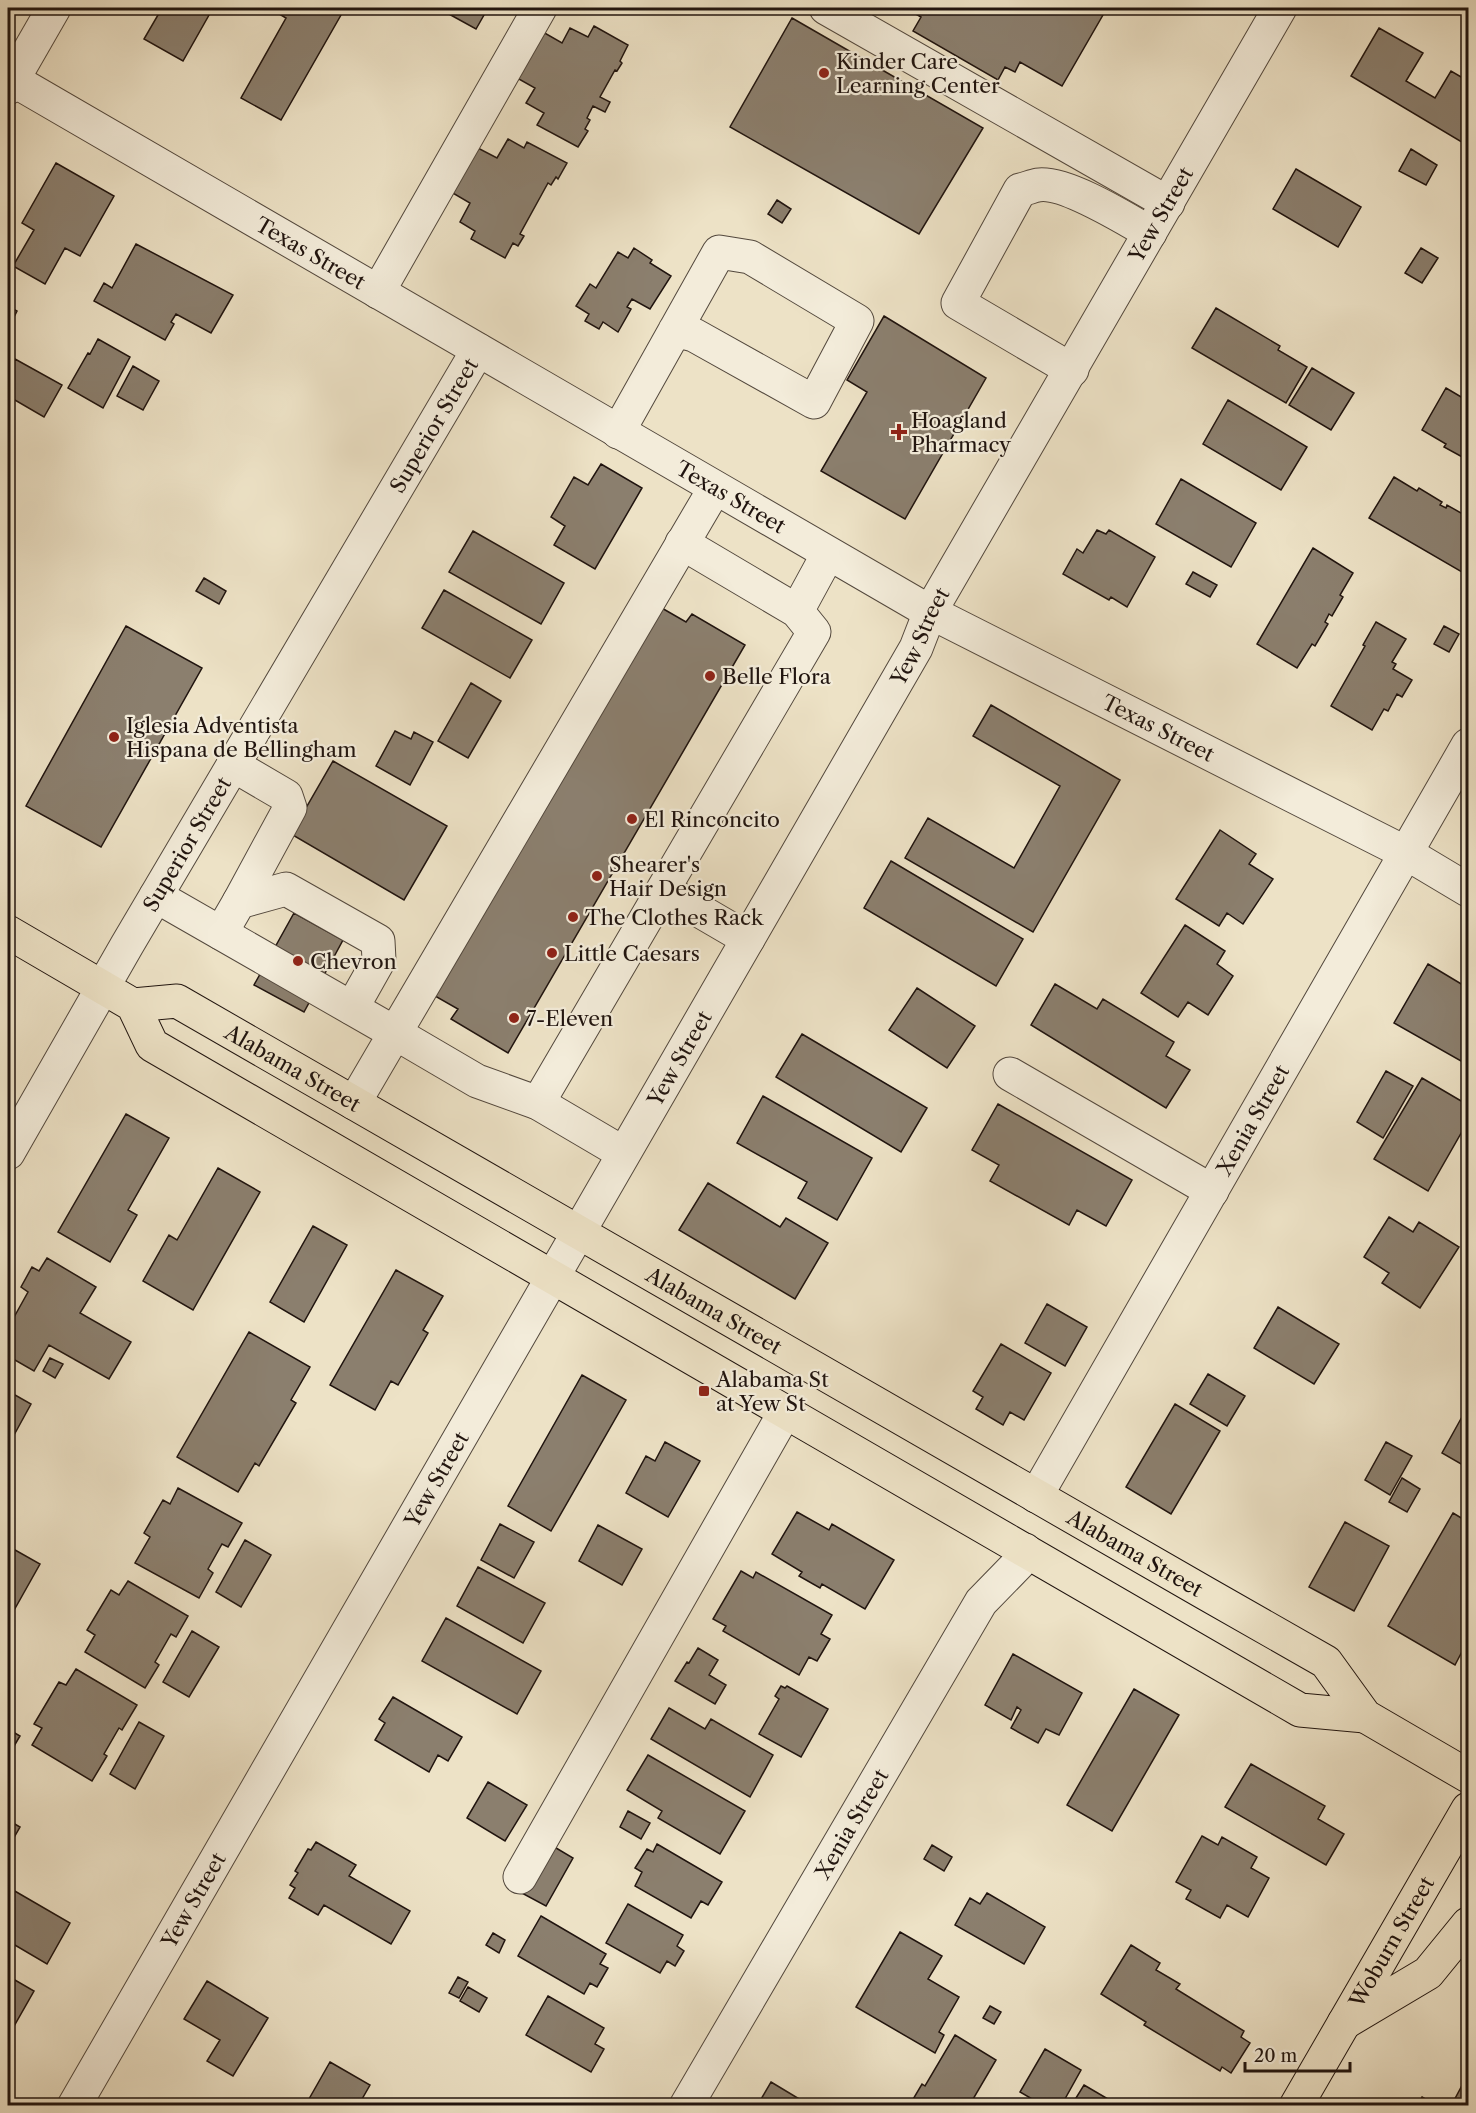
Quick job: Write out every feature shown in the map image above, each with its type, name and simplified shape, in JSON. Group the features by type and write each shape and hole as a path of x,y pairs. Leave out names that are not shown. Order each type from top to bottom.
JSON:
{"main road":[{"path":"8,932 133,1005"},
{"name":"Alabama Street","path":"1365,1716 1300,1710 152,1045 133,1005 177,1001 1326,1662 1365,1716 1468,1776"},
{"name":"Woburn Street","path":"1296,2106 1468,1809"},
{"path":"1343,2024 1428,1973 1468,1924"}],"street":[{"path":"9,82 54,8"},
{"path":"378,292 540,8"},
{"path":"826,8 1168,203"},
{"name":"Yew Street","path":"74,2106 916,648 930,612 1280,8"},
{"name":"Texas Street","path":"9,82 378,292 930,612 1406,854 1468,890"},
{"path":"1072,370 958,303 1020,190 1040,184 1070,191 1111,210 1150,233"},
{"path":"618,432 675,330 719,252 750,257 857,321 814,402 694,335 675,330"},
{"name":"Superior Street","path":"8,1153 156,896 478,350"},
{"path":"354,1103 715,488"},
{"path":"538,1103 814,632 797,610 682,543"},
{"path":"797,610 828,554"},
{"name":"Xenia Street","path":"1036,1496 1468,746"},
{"path":"221,933 290,808 286,796 233,765"},
{"path":"239,902 286,889 378,940 379,960 352,1008"},
{"path":"664,890 748,939"},
{"path":"156,896 477,1082 538,1103 623,1153"},
{"path":"1010,1074 1212,1191"},
{"path":"520,1877 785,1412"},
{"name":"Xenia Street","path":"686,2106 981,1602 1019,1563 1025,1550"}],"building":[{"path":"162,8 213,8 183,61 144,39"},
{"path":"272,8 345,8 281,120 241,98 286,18"},
{"path":"438,8 488,8 476,29"},
{"path":"917,8 1107,8 1062,86 1020,62 1015,72 1005,67 998,80 913,31 921,17 914,13"},
{"name":"Kinder Care Learning Center","path":"792,18 983,128 919,234 730,127"},
{"path":"594,26 628,45 620,61 622,63 617,71 615,70 600,97 610,102 605,112 593,106 587,118 590,120 585,129 588,131 578,147 537,125 544,113 526,103 535,88 517,78 543,32 562,43 570,28 588,37"},
{"path":"1379,28 1423,53 1406,81 1435,98 1451,71 1468,81 1468,139 1465,144 1351,76"},
{"path":"508,139 524,148 527,142 567,163 558,179 556,177 551,185 548,183 520,234 524,236 518,246 513,243 505,258 471,239 475,231 460,222 470,203 451,192 476,147 497,158"},
{"path":"1411,149 1437,165 1426,185 1399,171"},
{"path":"56,163 114,196 80,256 65,248 45,284 13,266 34,230 22,223"},
{"path":"1296,169 1361,207 1338,247 1273,209"},
{"path":"777,200 791,209 782,223 768,214"},
{"path":"136,244 233,295 211,333 176,314 171,322 174,324 165,340 94,301 104,283 112,288"},
{"path":"634,248 652,260 650,263 671,276 650,309 632,299 627,307 631,309 618,332 603,322 599,329 585,321 589,314 576,306 590,284 596,288 618,252 628,258"},
{"path":"1421,248 1438,258 1422,283 1405,273"},
{"path":"8,306 17,311 8,329"},
{"path":"1216,308 1280,346 1278,350 1307,367 1286,403 1192,348"},
{"name":"Hoagland Pharmacy","path":"884,316 986,378 905,519 821,471 867,392 847,380"},
{"path":"98,339 130,357 103,408 68,388"},
{"path":"15,359 62,385 44,417 8,396 8,372"},
{"path":"133,366 159,381 143,410 117,396"},
{"path":"1312,368 1354,393 1331,430 1289,405"},
{"path":"1446,388 1468,401 1468,457 1466,459 1444,447 1446,444 1422,430"},
{"path":"1228,400 1307,447 1281,490 1203,444"},
{"path":"601,464 642,488 595,569 554,545 565,526 551,517 574,477 588,485"},
{"path":"1394,477 1442,502 1440,505 1446,508 1447,505 1468,517 1466,520 1468,522 1467,575 1369,518"},
{"path":"1181,479 1256,523 1231,567 1156,524"},
{"path":"1097,530 1106,534 1109,530 1155,557 1127,607 1111,597 1109,600 1063,574 1077,549 1083,553"},
{"path":"473,531 564,583 541,624 449,572"},
{"path":"1313,548 1353,573 1340,595 1343,597 1332,616 1329,614 1325,622 1328,624 1315,646 1312,644 1297,668 1257,644"},
{"path":"1193,572 1217,585 1210,597 1186,584"},
{"path":"204,578 226,591 219,604 196,591"},
{"path":"444,590 532,640 510,678 422,628"},
{"path":"660,607 686,622 692,614 745,645 508,1053 451,1019 458,1009 435,996"},
{"path":"1376,622 1406,639 1392,662 1396,664 1393,669 1412,680 1402,697 1397,694 1388,711 1384,709 1372,730 1331,706"},
{"name":"Iglesia Adventista Hispana de Bellingham","path":"126,626 202,668 101,847 26,806"},
{"path":"1444,626 1459,634 1449,652 1434,644"},
{"path":"471,683 501,701 468,758 438,741"},
{"path":"991,705 1120,780 1033,932 905,858 928,818 1014,868 1060,786 973,736"},
{"path":"395,731 411,739 414,732 433,742 410,785 376,766"},
{"path":"333,761 447,826 404,900 291,834"},
{"path":"1220,830 1256,854 1249,864 1273,879 1243,924 1227,913 1219,926 1176,899"},
{"path":"891,861 1023,939 996,986 864,908"},
{"path":"294,913 343,940 304,1012 254,985"},
{"path":"1185,925 1225,951 1217,964 1233,976 1208,1015 1188,1002 1178,1017 1141,993"},
{"path":"1428,964 1468,988 1468,1065 1394,1023"},
{"path":"1055,984 1097,1009 1103,999 1174,1042 1166,1056 1190,1070 1166,1108 1031,1025"},
{"path":"917,988 975,1026 947,1068 889,1030"},
{"path":"802,1034 927,1108 901,1152 776,1077"},
{"path":"1386,1071 1413,1086 1383,1138 1357,1122"},
{"path":"1422,1078 1468,1105 1468,1121 1428,1191 1374,1159"},
{"path":"763,1096 872,1158 837,1220 798,1198 807,1182 737,1143"},
{"path":"998,1104 1132,1180 1106,1226 1077,1210 1069,1225 990,1181 999,1165 972,1150"},
{"path":"126,1114 169,1138 128,1210 137,1215 110,1262 58,1232"},
{"path":"218,1168 260,1192 193,1310 143,1281 169,1235 177,1240"},
{"path":"708,1183 780,1227 786,1218 828,1243 795,1299 679,1230"},
{"path":"1389,1217 1413,1232 1419,1222 1459,1247 1420,1308 1382,1283 1389,1273 1364,1257"},
{"path":"313,1226 347,1245 304,1322 270,1302"},
{"path":"47,1258 96,1287 80,1313 131,1342 109,1379 49,1345 34,1371 8,1356 8,1328 28,1292 21,1287 32,1267 39,1271"},
{"path":"396,1270 443,1296 423,1330 428,1333 398,1385 391,1381 375,1410 330,1385"},
{"path":"1047,1304 1087,1327 1065,1366 1025,1343"},
{"path":"1278,1307 1339,1344 1314,1384 1254,1348"},
{"path":"249,1332 310,1367 291,1400 296,1403 259,1466 255,1463 238,1492 177,1457"},
{"path":"1001,1344 1051,1373 1024,1420 1010,1412 1003,1425 976,1409 983,1397 973,1391"},
{"path":"50,1358 63,1364 55,1378 43,1371"},
{"path":"1208,1374 1245,1396 1227,1426 1190,1404"},
{"path":"582,1375 626,1400 551,1531 508,1506"},
{"path":"8,1391 31,1404 8,1446"},
{"path":"1175,1404 1220,1431 1171,1514 1126,1487"},
{"path":"1468,1406 1468,1468 1442,1453"},
{"path":"665,1442 700,1461 668,1517 626,1493 646,1456 655,1461"},
{"path":"1386,1442 1412,1456 1390,1495 1365,1480"},
{"path":"1402,1478 1420,1489 1407,1512 1389,1502"},
{"path":"178,1488 242,1523 228,1547 222,1544 208,1569 213,1573 199,1598 135,1563 150,1537 144,1533 163,1500 170,1504"},
{"path":"797,1512 829,1530 832,1524 894,1560 865,1609 822,1584 820,1588 799,1576 802,1572 772,1554"},
{"path":"1453,1513 1468,1522 1468,1640 1455,1665 1388,1626"},
{"path":"1345,1522 1389,1546 1354,1611 1309,1587"},
{"path":"500,1524 534,1542 514,1578 481,1560"},
{"path":"598,1525 642,1549 622,1585 579,1561"},
{"path":"245,1540 271,1555 241,1607 216,1592"},
{"path":"8,1546 40,1564 8,1621"},
{"path":"478,1567 545,1603 523,1643 457,1606"},
{"path":"741,1571 753,1578 756,1572 832,1615 821,1634 830,1639 817,1661 809,1657 799,1675 723,1631 726,1626 713,1619"},
{"path":"128,1581 188,1616 176,1637 171,1634 155,1662 159,1665 145,1688 85,1652 95,1635 87,1630 111,1590 119,1595"},
{"path":"446,1618 541,1671 517,1714 422,1661"},
{"path":"192,1631 219,1647 189,1697 163,1682"},
{"path":"698,1648 718,1660 709,1675 726,1685 715,1704 675,1681"},
{"path":"1013,1654 1082,1693 1059,1735 1046,1729 1038,1743 1011,1728 1021,1710 1017,1707 1011,1720 985,1705"},
{"path":"76,1669 137,1705 122,1730 119,1728 104,1754 107,1756 92,1781 32,1745 42,1728 34,1724 59,1682 66,1685"},
{"path":"781,1686 785,1688 787,1686 828,1709 801,1757 759,1734 779,1699 775,1696"},
{"path":"1134,1689 1179,1715 1112,1831 1067,1805"},
{"path":"393,1697 462,1737 448,1761 438,1755 429,1772 375,1740 385,1723 379,1719"},
{"path":"669,1708 705,1729 711,1719 773,1755 750,1797 651,1739"},
{"path":"139,1722 164,1736 135,1789 110,1774"},
{"path":"8,1729 20,1736 10,1753 8,1751"},
{"path":"648,1755 745,1811 720,1854 658,1818 662,1811 627,1790"},
{"path":"1251,1764 1325,1806 1318,1819 1344,1834 1326,1865 1225,1807"},
{"path":"488,1782 527,1805 505,1841 467,1818"},
{"path":"628,1811 650,1823 641,1839 620,1827"},
{"path":"8,1820 20,1827 8,1848"},
{"path":"1202,1836 1218,1845 1222,1837 1257,1857 1251,1868 1269,1878 1248,1917 1227,1905 1220,1918 1186,1899 1191,1890 1176,1882"},
{"path":"316,1842 356,1865 349,1876 410,1911 391,1944 324,1905 318,1915 289,1898 295,1888 290,1885 298,1873 295,1871 308,1849 311,1850"},
{"path":"546,1842 573,1858 546,1906 518,1891"},
{"path":"657,1844 722,1882 708,1905 701,1901 691,1918 635,1886 642,1872 635,1868 647,1849 653,1852"},
{"path":"932,1845 952,1857 944,1871 924,1859"},
{"path":"13,1890 70,1923 47,1964 8,1941 8,1900"},
{"path":"987,1893 1045,1927 1024,1964 955,1925 970,1898 980,1904"},
{"path":"628,1904 683,1935 677,1946 684,1951 675,1966 667,1961 660,1973 606,1943"},
{"path":"541,1916 606,1954 600,1964 608,1968 597,1987 590,1983 584,1994 518,1956"},
{"path":"900,1932 942,1956 928,1979 959,1997 939,2032 944,2035 935,2053 856,2007"},
{"path":"493,1933 505,1940 499,1953 486,1945"},
{"path":"1131,1945 1160,1963 1156,1970 1180,1984 1176,1989 1244,2031 1241,2037 1250,2043 1231,2073 1222,2067 1220,2071 1144,2025 1146,2022 1101,1994"},
{"path":"8,1976 34,1991 9,2035 8,2035"},
{"path":"458,1977 468,1982 459,1998 449,1993"},
{"path":"207,1981 268,2018 233,2076 207,2061 220,2040 184,2019"},
{"path":"468,1987 487,1998 479,2012 460,2001"},
{"path":"548,1996 604,2028 595,2044 604,2049 591,2072 526,2035"},
{"path":"990,2006 1001,2012 994,2024 983,2018"},
{"path":"955,2035 996,2060 969,2106 909,2106 922,2084 925,2086"},
{"path":"1045,2049 1081,2070 1061,2106 1044,2106 1020,2092"},
{"path":"330,2062 370,2085 358,2106 305,2106"},
{"path":"1466,2078 1468,2079 1468,2106 1451,2106"},
{"path":"771,2082 811,2106 757,2106"},
{"path":"1084,2085 1120,2106 1071,2106"},
{"path":"1422,2097 1437,2106 1417,2106"}],"place":[{"name":"Kinder Care Learning Center","path":"824,73"},
{"name":"Hoagland Pharmacy","path":"899,432"},
{"name":"Belle Flora","path":"710,676"},
{"name":"Iglesia Adventista Hispana de Bellingham","path":"114,737"},
{"name":"El Rinconcito","path":"632,819"},
{"name":"Shearer's Hair Design","path":"597,876"},
{"name":"The Clothes Rack","path":"573,917"},
{"name":"Little Caesars","path":"552,953"},
{"name":"Chevron","path":"298,961"},
{"name":"7-Eleven","path":"514,1018"},
{"name":"Alabama St at Yew St","path":"704,1391"}]}
